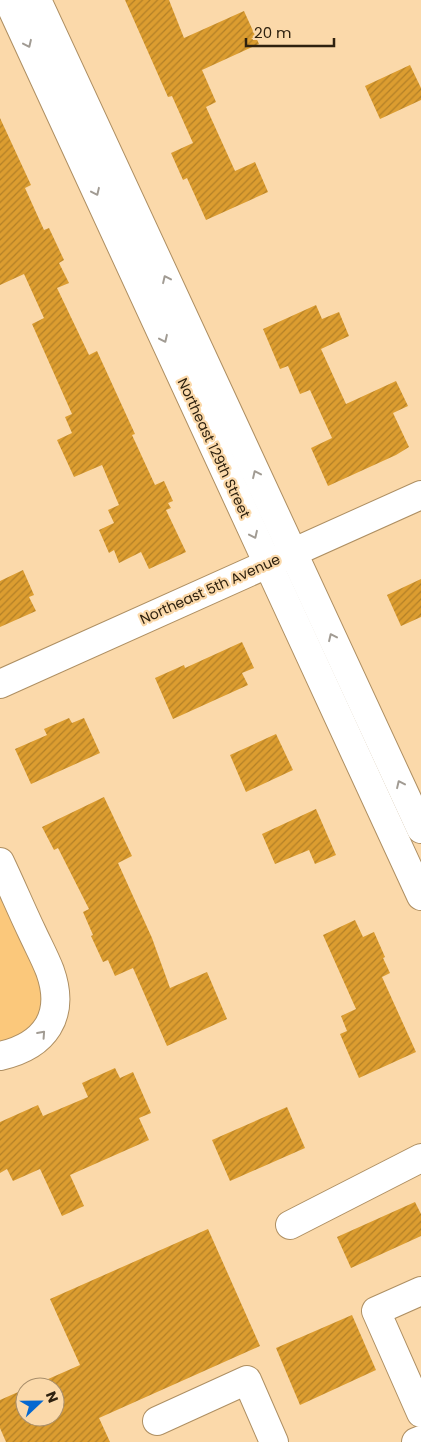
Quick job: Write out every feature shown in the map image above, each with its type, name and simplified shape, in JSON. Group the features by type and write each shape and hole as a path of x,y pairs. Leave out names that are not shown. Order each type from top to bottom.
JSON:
{"street":[{"name":"Northeast 129th Street","path":"8,0 421,896"},
{"name":"Northeast 129th Street","path":"37,0 421,829"},
{"name":"Northeast 5th Avenue","path":"0,684 421,495"},
{"path":"0,862 50,971 55,992 54,1011 48,1029 34,1043 15,1052 0,1056"},
{"path":"290,1225 421,1158"},
{"path":"421,1291 376,1311 421,1413"},
{"path":"157,1422 248,1380 274,1442"},
{"path":"416,1442 421,1440"}],"shaded area":[{"path":"0,880 41,972 42,1012 28,1032 0,1043"}],"building":[{"path":"125,0 169,0 184,38 244,11 259,44 202,70 216,102 206,107 235,171 255,162 268,192 206,220 187,178 183,180 171,153 193,143 172,96 168,97"},
{"path":"410,65 421,88 421,100 380,119 365,86"},
{"path":"0,118 31,185 25,188 44,230 49,228 64,260 59,263 69,283 57,288 89,355 97,351 135,434 132,435 155,485 164,481 173,501 168,503 171,508 166,510 186,552 149,569 141,552 119,563 114,550 109,553 99,530 114,523 108,510 119,505 102,465 74,477 57,440 72,433 65,417 72,414 32,324 44,318 24,274 0,285"},
{"path":"316,305 322,319 339,312 349,336 321,349 346,404 396,381 408,406 393,413 409,447 396,455 328,486 311,448 332,438 310,390 300,394 288,366 280,369 263,329"},
{"path":"23,570 34,595 29,597 36,611 0,627 0,581"},
{"path":"421,579 421,617 401,626 387,595"},
{"path":"242,642 254,668 242,673 248,685 173,719 155,678 184,665 185,668"},
{"path":"69,718 72,723 84,718 100,753 31,784 15,749 47,735 44,729"},
{"path":"276,734 293,770 246,792 230,755"},
{"path":"104,797 132,856 118,863 152,938 170,988 207,972 227,1019 167,1046 133,968 115,976 108,960 103,962 83,912 89,909 58,848 54,850 42,827"},
{"path":"316,809 336,855 315,864 309,850 275,864 262,834"},
{"path":"355,920 363,937 374,932 390,973 382,977 416,1052 359,1078 340,1034 347,1031 341,1016 356,1009 323,935"},
{"path":"115,1068 120,1078 133,1072 151,1113 139,1118 149,1140 70,1175 84,1206 62,1216 40,1169 13,1181 7,1169 0,1173 0,1122 38,1105 43,1116 88,1097 82,1083"},
{"path":"287,1107 305,1148 230,1181 212,1140"},
{"path":"415,1202 421,1214 421,1236 351,1268 337,1237"},
{"path":"208,1229 260,1346 99,1418 110,1442 6,1442 0,1428 0,1400 15,1393 15,1427 65,1427 65,1377 53,1377 80,1365 50,1299"},
{"path":"352,1315 376,1370 300,1405 276,1348"}]}
